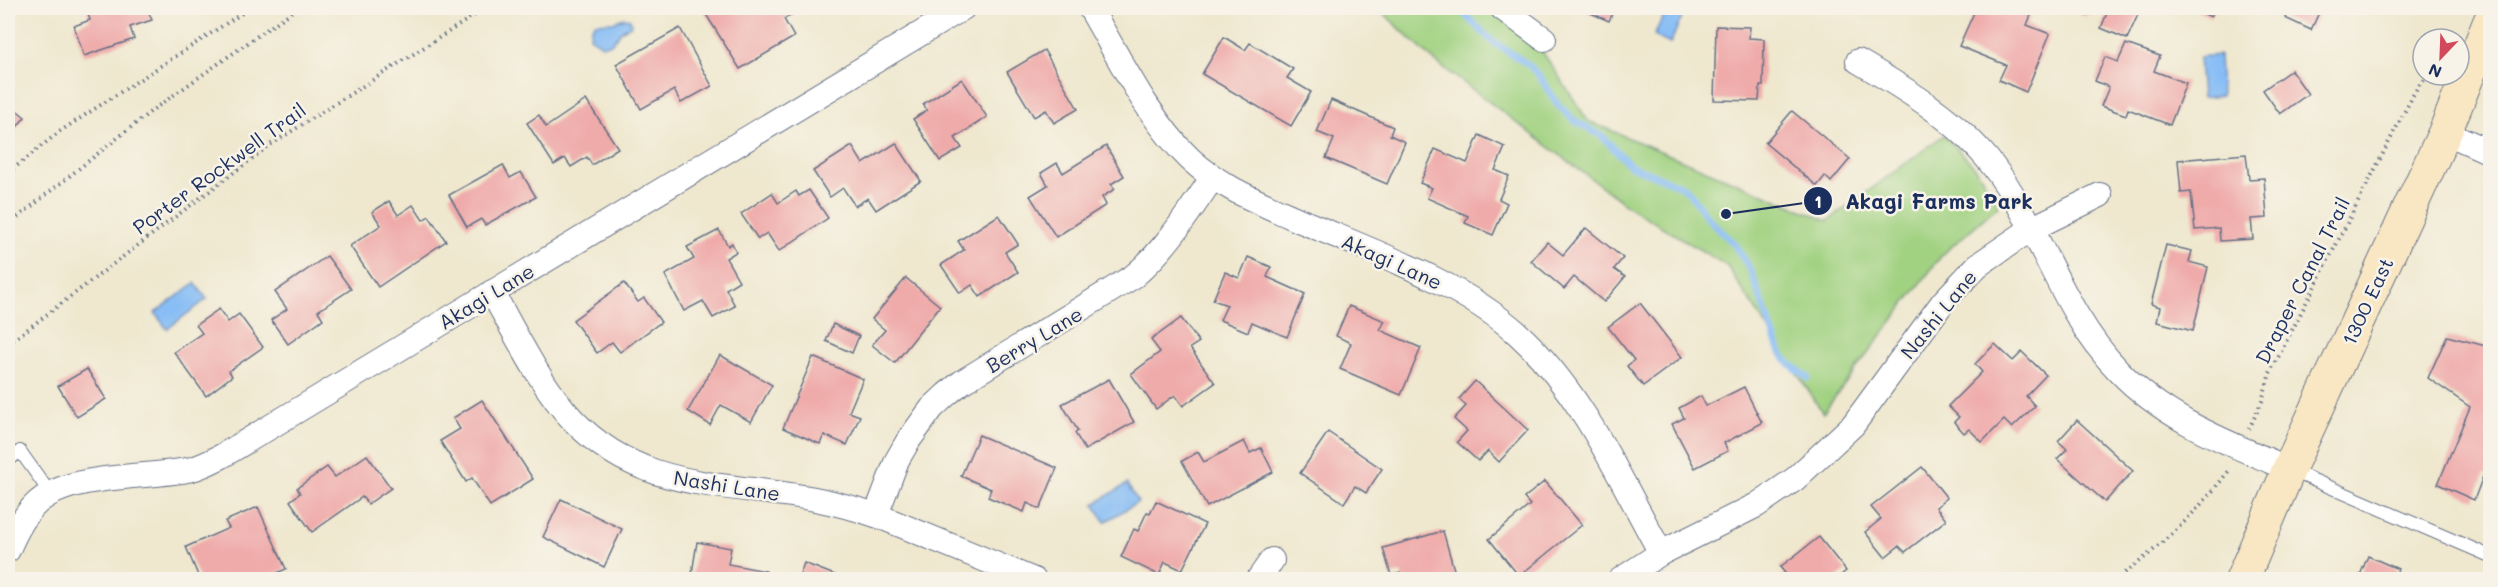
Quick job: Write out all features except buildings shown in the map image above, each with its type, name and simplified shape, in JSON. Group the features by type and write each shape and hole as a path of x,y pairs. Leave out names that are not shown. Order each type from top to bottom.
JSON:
{"main road":[{"name":"1300 East","path":"2242,579 2289,469 2445,132 2490,21"}],"street":[{"name":"Akagi Lane","path":"8,550 26,515 51,493 75,484 193,468 208,463 963,8"},
{"name":"Akagi Lane","path":"1090,8 1170,136 1190,159 1213,177 1263,204 1447,286 1483,306 1517,332 1546,361 1571,393 1661,553"},
{"path":"1502,8 1544,39"},
{"path":"1858,61 1936,111 1968,136 1994,166 2031,229 2077,319 2096,347 2119,372 2144,395 2173,415 2205,433 2289,469"},
{"path":"2445,132 2490,152"},
{"name":"Berry Lane","path":"876,515 897,460 932,408 962,382 1134,276 1165,245 1213,177"},
{"name":"Nashi Lane","path":"1620,579 1661,553 1756,505 1803,472 1853,424 1959,282 1978,265 2031,229 2100,195"},
{"name":"Nashi Lane","path":"492,292 551,393 586,432 622,458 652,472 681,480 821,500 876,515 1034,579"}],"lane":[{"path":"8,461 20,451 51,493"},
{"path":"2289,469 2490,555"}],"path":[{"path":"8,173 59,132 250,8"},
{"path":"8,225 154,110 297,8"},
{"path":"387,8 394,8"},
{"name":"Porter Rockwell Trail","path":"8,344 270,145 486,8"},
{"name":"Draper Canal Trail","path":"2115,579 2164,543 2188,520 2232,467 2262,401 2270,373 2418,87"}],"green space":[{"path":"1378,8 1491,8 1542,51 1588,121 1828,221 1944,135 1975,167 1999,205 1942,255 1823,413 1727,266 1629,207 1432,59"}],"water":[{"path":"1667,8 1686,8 1670,44 1654,36"},
{"path":"624,18 630,19 631,25 621,31 611,44 602,45 590,37 595,23 613,22"},
{"path":"2219,55 2221,96 2202,98 2199,57"},
{"path":"195,283 207,299 167,329 155,313"},
{"path":"1127,484 1138,502 1105,522 1094,504"}],"waterway":[{"path":"1458,8 1493,42 1529,65 1540,77 1558,105 1575,121 1602,136 1631,166 1681,186 1689,192 1707,217 1734,244 1750,269 1779,350 1788,362 1808,378"}],"place":[{"name":"Akagi Farms Park","path":"1726,214"}]}
